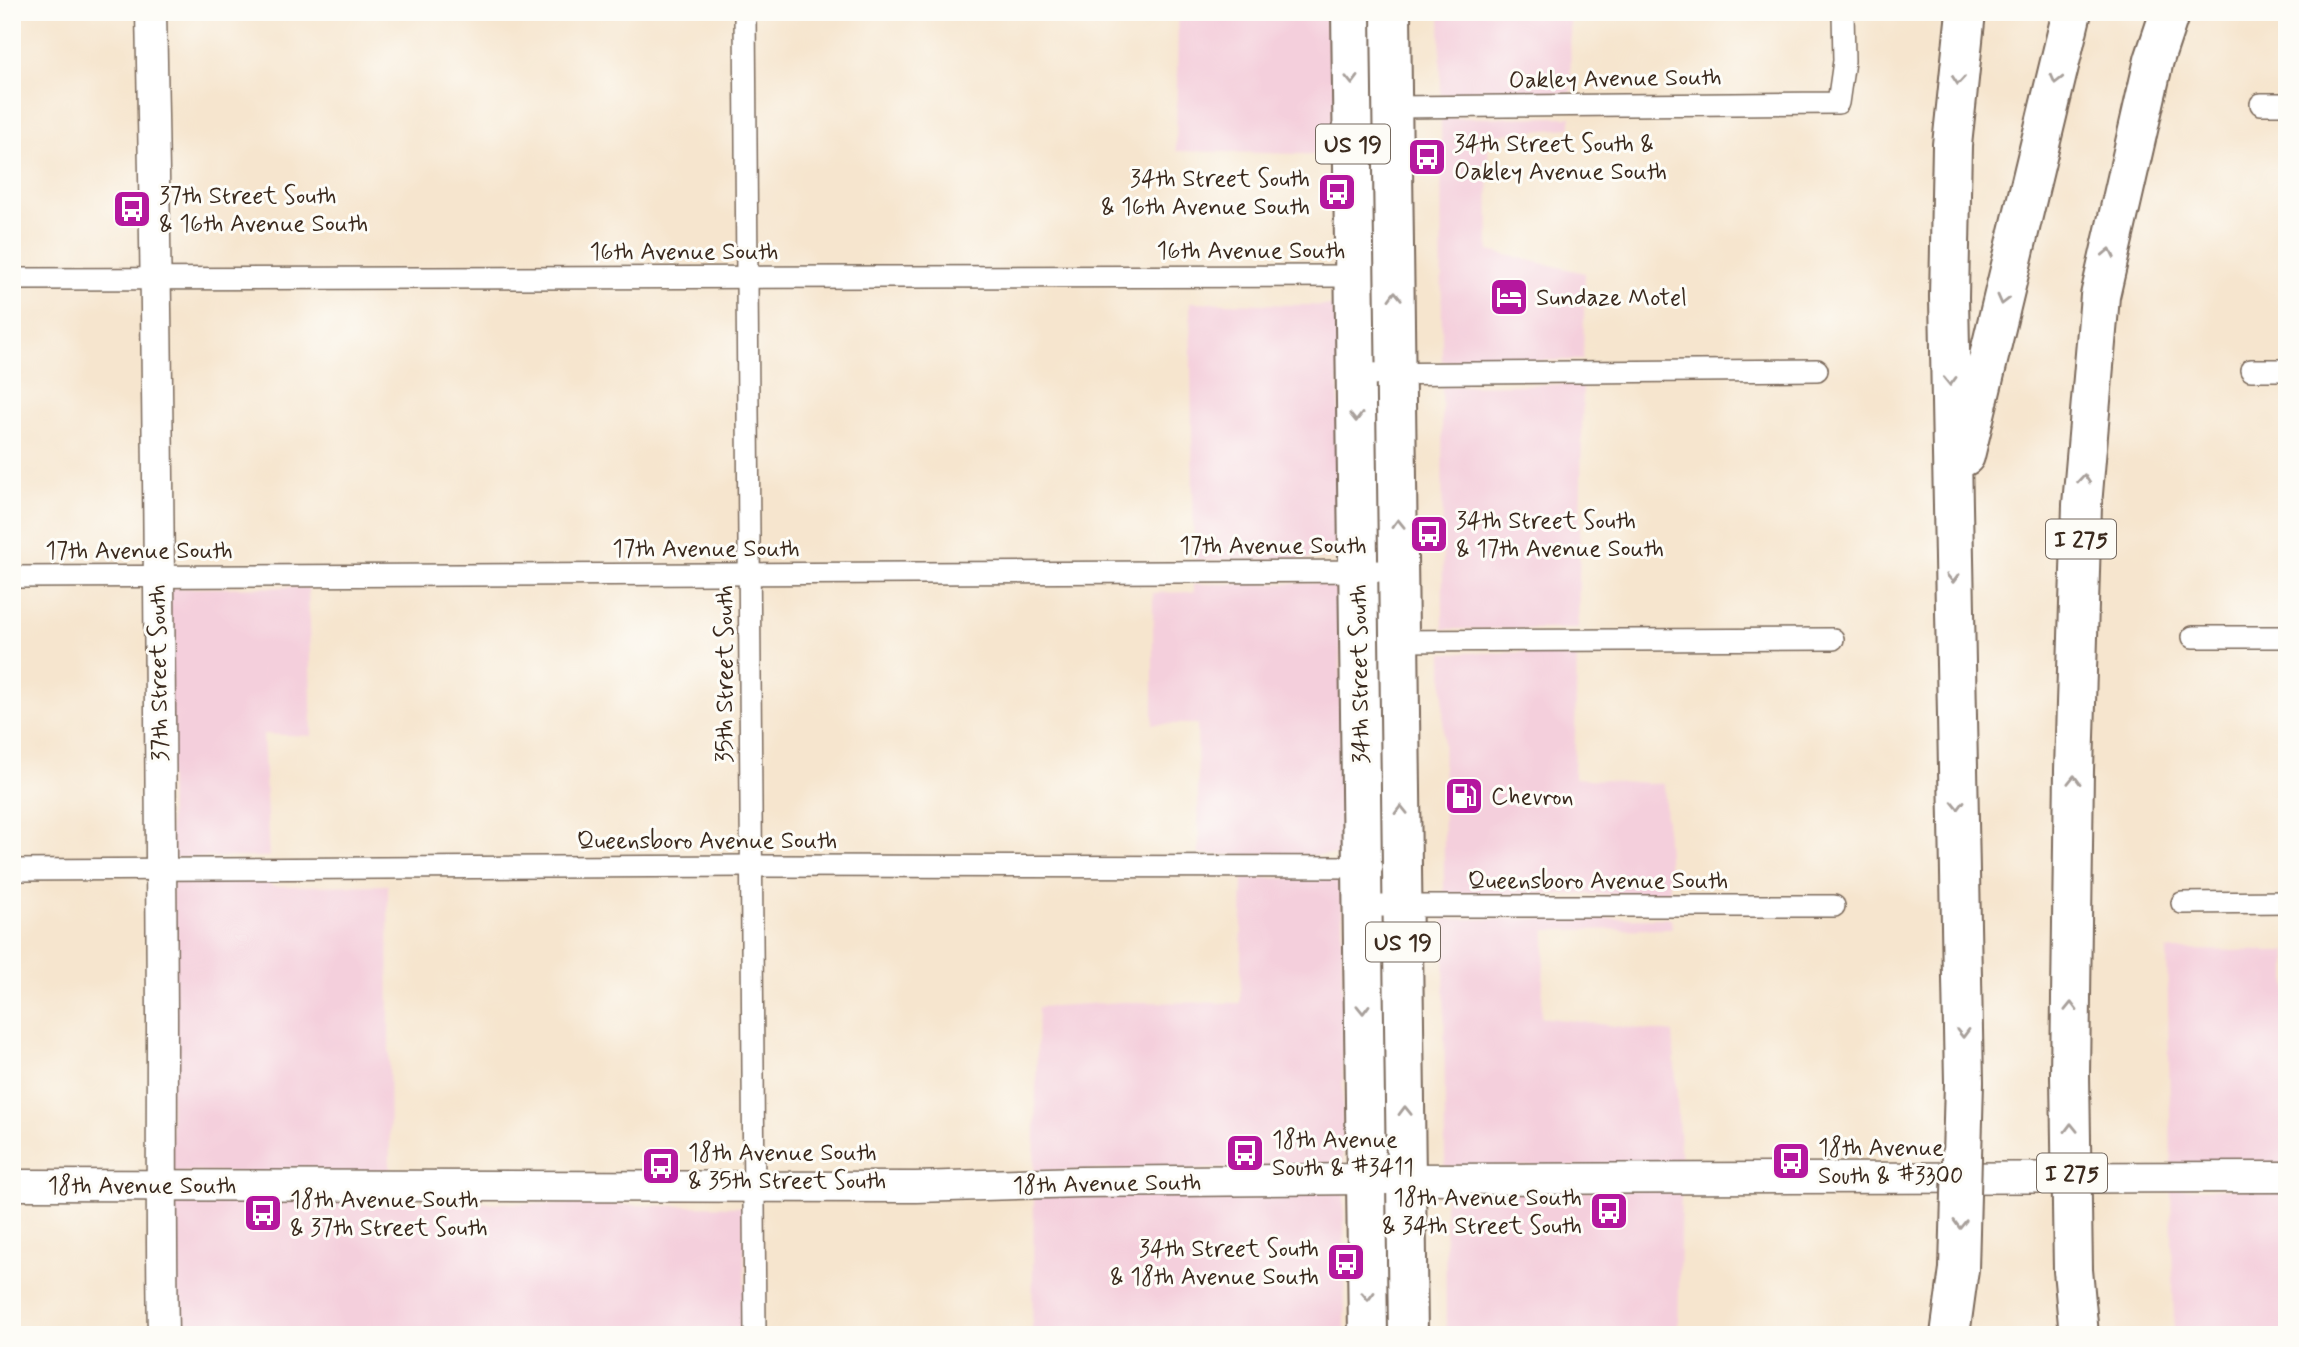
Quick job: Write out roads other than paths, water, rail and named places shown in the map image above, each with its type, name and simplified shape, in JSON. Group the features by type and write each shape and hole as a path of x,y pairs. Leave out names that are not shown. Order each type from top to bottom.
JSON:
{"highway":[{"name":"34th Street South","path":"1351,12 1368,1335"},
{"name":"34th Street South","path":"1391,12 1408,1335"},
{"path":"1960,1335 1964,1082 1949,297 1952,145 1966,12"},
{"path":"1952,510 2073,12"},
{"name":"I 275","path":"2073,1335 2070,1076 2081,505 2100,296 2151,72 2169,12"},
{"path":"1950,1335 1959,1269"},
{"path":"2073,1270 2079,1335"}],"street":[{"name":"37th Street South","path":"151,12 156,279 163,1335"},
{"name":"35th Street South","path":"745,12 755,1335"},
{"name":"Oakley Avenue South","path":"1393,107 1838,103 1844,61 1843,12"},
{"path":"2261,104 2287,104"},
{"name":"16th Avenue South","path":"12,279 1355,276"},
{"path":"1356,374 1817,370"},
{"path":"2251,370 2287,370"},
{"name":"17th Avenue South","path":"12,577 1399,571"},
{"path":"2193,637 2287,636"},
{"path":"1359,642 1833,639"},
{"name":"Queensboro Avenue South","path":"12,870 1402,865"},
{"path":"2182,903 2287,902"},
{"name":"Queensboro Avenue South","path":"1362,906 1834,906"},
{"name":"18th Avenue South","path":"12,1185 916,1187 1366,1179 2287,1177"}],"place":[{"name":"34th Street South & Oakley Avenue South","path":"1427,157"},
{"name":"34th Street South & 16th Avenue South","path":"1337,192"},
{"name":"37th Street South & 16th Avenue South","path":"132,209"},
{"name":"Sundaze Motel","path":"1509,297"},
{"name":"34th Street South & 17th Avenue South","path":"1429,534"},
{"name":"Chevron","path":"1464,796"},
{"name":"18th Avenue South & #3411","path":"1245,1153"},
{"name":"18th Avenue South & #3300","path":"1791,1161"},
{"name":"18th Avenue South & 35th Street South","path":"661,1166"},
{"name":"18th Avenue South & 34th Street South","path":"1609,1211"},
{"name":"18th Avenue South & 37th Street South","path":"263,1213"},
{"name":"34th Street South & 18th Avenue South","path":"1346,1262"}]}
